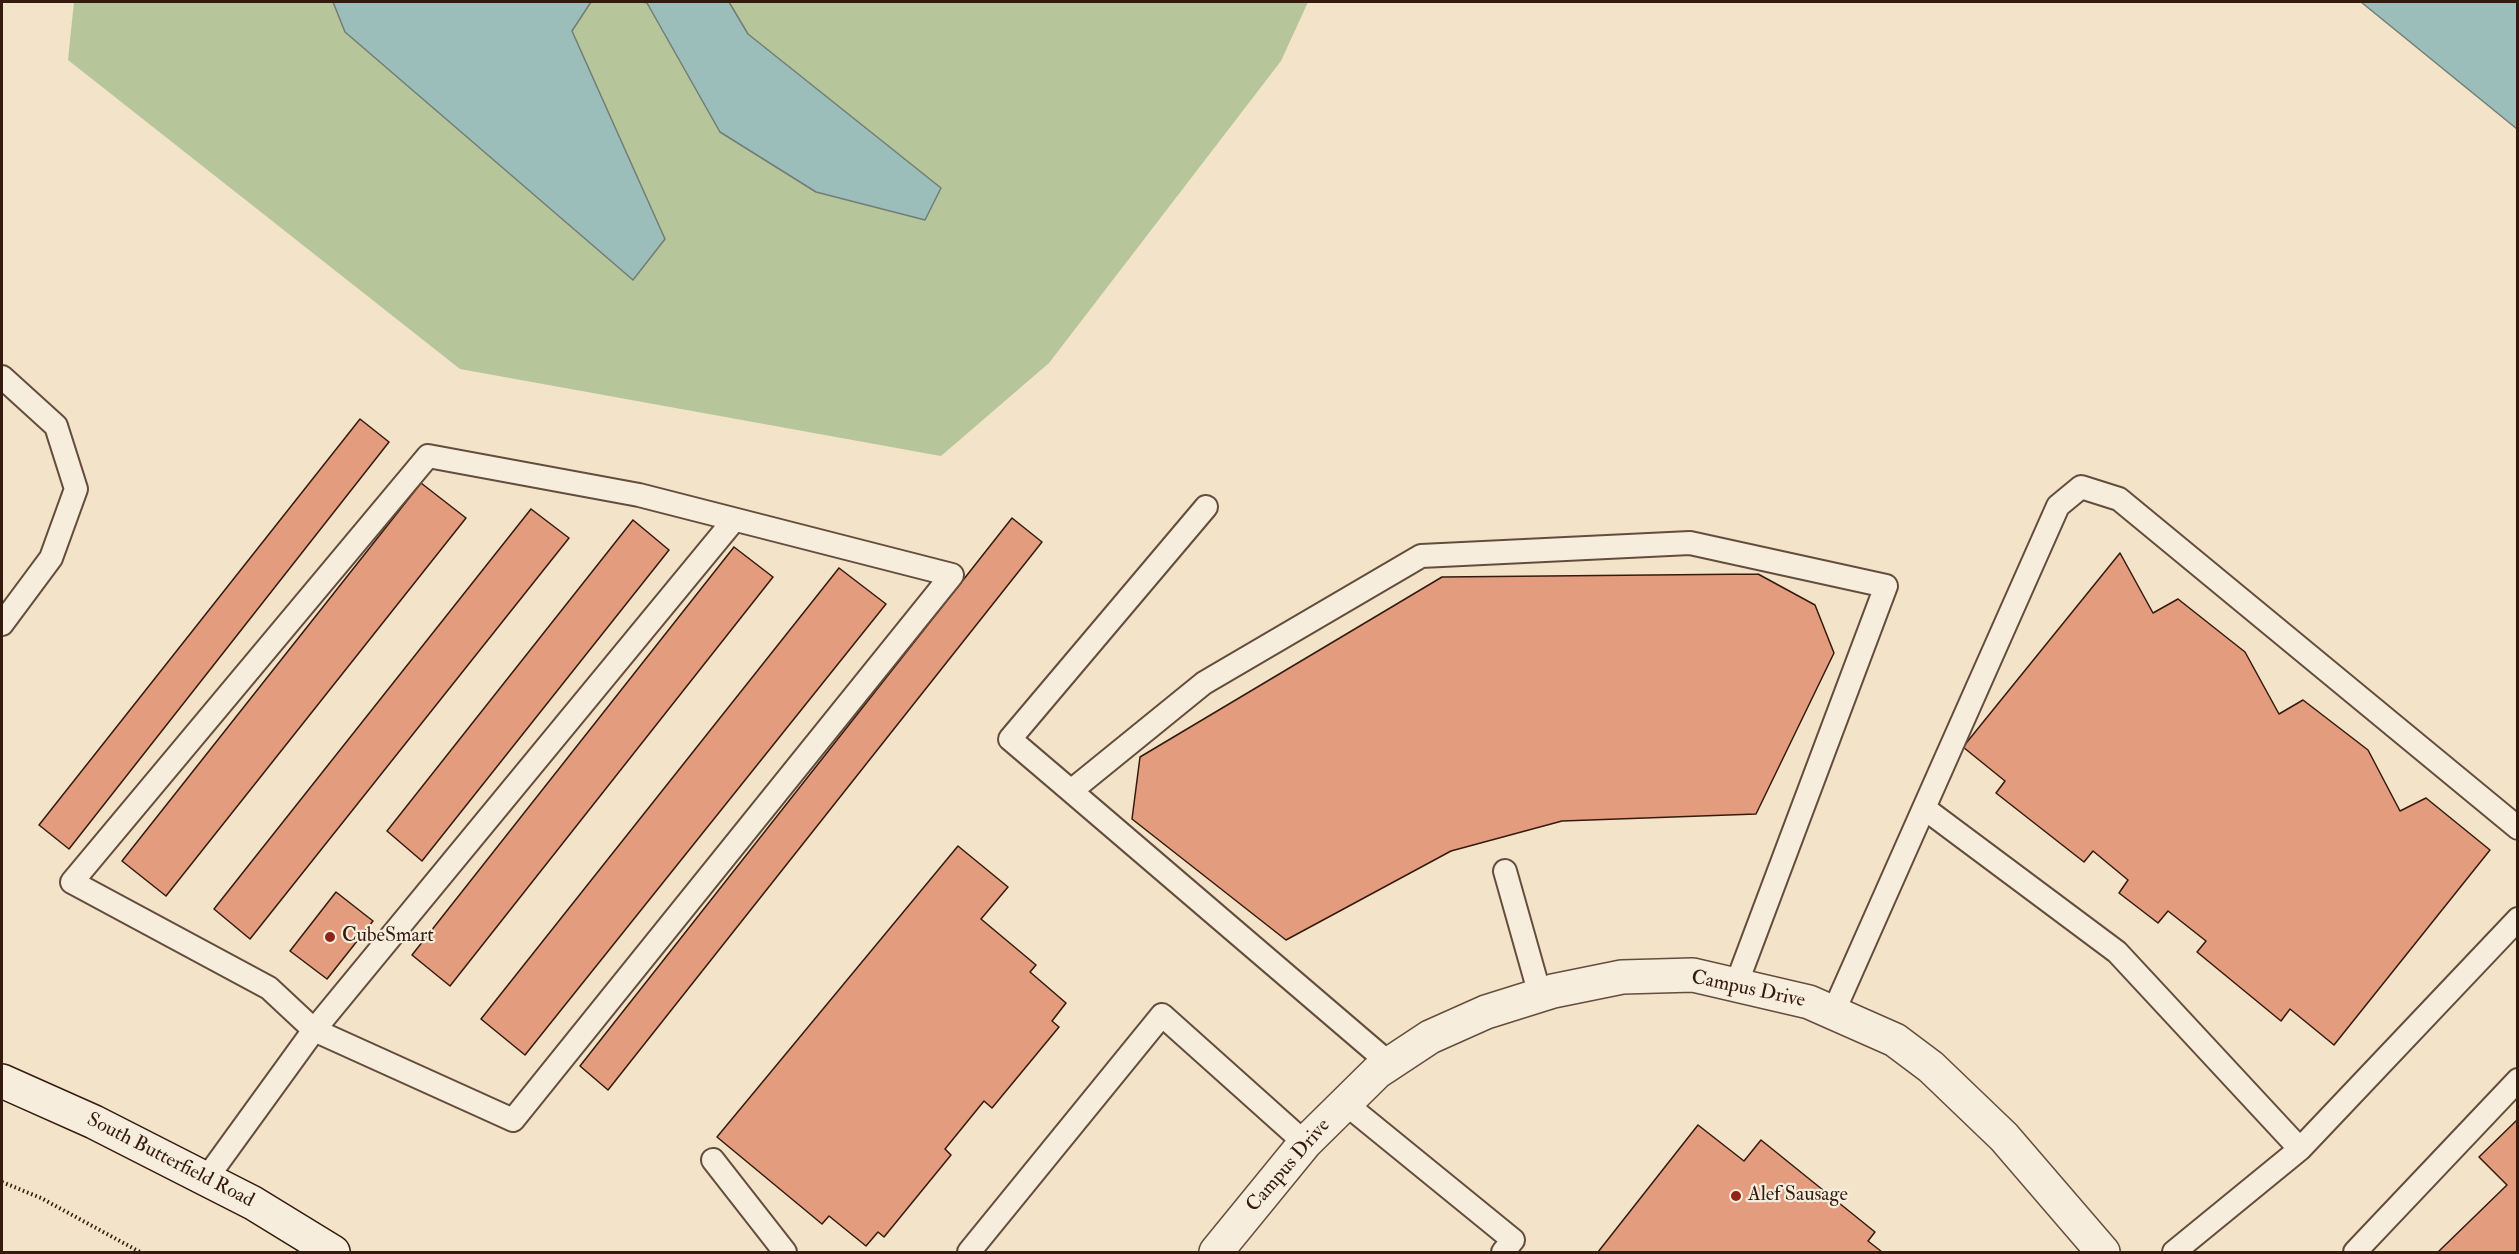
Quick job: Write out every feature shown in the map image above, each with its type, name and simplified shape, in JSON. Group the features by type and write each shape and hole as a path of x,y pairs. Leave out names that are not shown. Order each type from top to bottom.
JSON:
{"street":[{"name":"Campus Drive","path":"1216,1252 1305,1143 1377,1072 1430,1037 1467,1020 1540,995 1622,977 1693,975 1809,1002 1895,1040 1931,1067 2004,1137 2103,1252"},
{"name":"South Butterfield Road","path":"2,1081 94,1122 253,1203 333,1252"}],"lane":[{"path":"2,377 56,426 76,489 51,558 2,624"},
{"path":"428,456 639,495 952,576 513,1120 314,1030 268,988 72,882 428,456"},
{"path":"1833,1012 2058,506 2081,487 2119,500 2517,828"},
{"path":"1206,507 1010,739 1390,1064"},
{"path":"206,1179 314,1030 734,520"},
{"path":"1071,791 1204,683 1421,555 1690,543 1886,586 1736,985"},
{"path":"1924,808 2117,952 2300,1149"},
{"path":"1505,871 1540,995"},
{"path":"2174,1252 2300,1149 2517,919"},
{"path":"969,1252 1162,1015 1305,1143"},
{"path":"2355,1252 2517,1080"},
{"path":"1346,1104 1513,1240 1503,1252"},
{"path":"713,1160 785,1252"}],"path":[{"path":"2,1182 41,1198 140,1252"}],"green space":[{"path":"74,2 1308,2 1281,61 1049,363 941,456 460,369 68,60"}],"water":[{"path":"333,2 591,2 572,31 665,239 633,280 345,32"},
{"path":"643,2 729,2 748,34 941,188 925,220 816,192 720,132 647,3"},
{"path":"2361,2 2517,2 2517,129"}],"building":[{"path":"360,419 389,442 69,849 39,825"},
{"path":"421,483 466,518 166,896 122,861"},
{"path":"531,509 569,538 250,939 214,909"},
{"path":"1012,518 1042,542 608,1090 580,1066"},
{"path":"633,520 669,550 422,861 387,831"},
{"path":"734,547 773,577 450,986 412,955"},
{"path":"2120,553 2153,613 2178,599 2245,652 2279,714 2303,700 2368,750 2400,811 2426,798 2490,850 2334,1045 2290,1009 2281,1021 2197,952 2206,941 2168,911 2158,923 2119,893 2128,880 2093,851 2084,862 1996,793 2005,781 1963,747"},
{"path":"839,568 886,604 525,1055 481,1019"},
{"path":"1758,574 1815,605 1834,653 1756,814 1562,821 1451,851 1286,940 1132,819 1140,757 1442,577"},
{"path":"958,846 1008,887 981,919 1036,965 1030,972 1066,1003 1052,1021 1059,1027 992,1108 984,1101 945,1149 951,1155 884,1237 878,1232 866,1246 829,1216 822,1224 717,1137"},
{"name":"CubeSmart","path":"336,892 373,921 327,979 290,951"},
{"path":"2518,1119 2518,1252 2438,1252 2507,1185 2479,1157"},
{"name":"Alef Sausage","path":"1698,1125 1744,1161 1761,1140 1875,1232 1868,1241 1882,1252 1598,1252"}],"place":[{"name":"CubeSmart","path":"330,937"},
{"name":"Alef Sausage","path":"1736,1196"}]}
